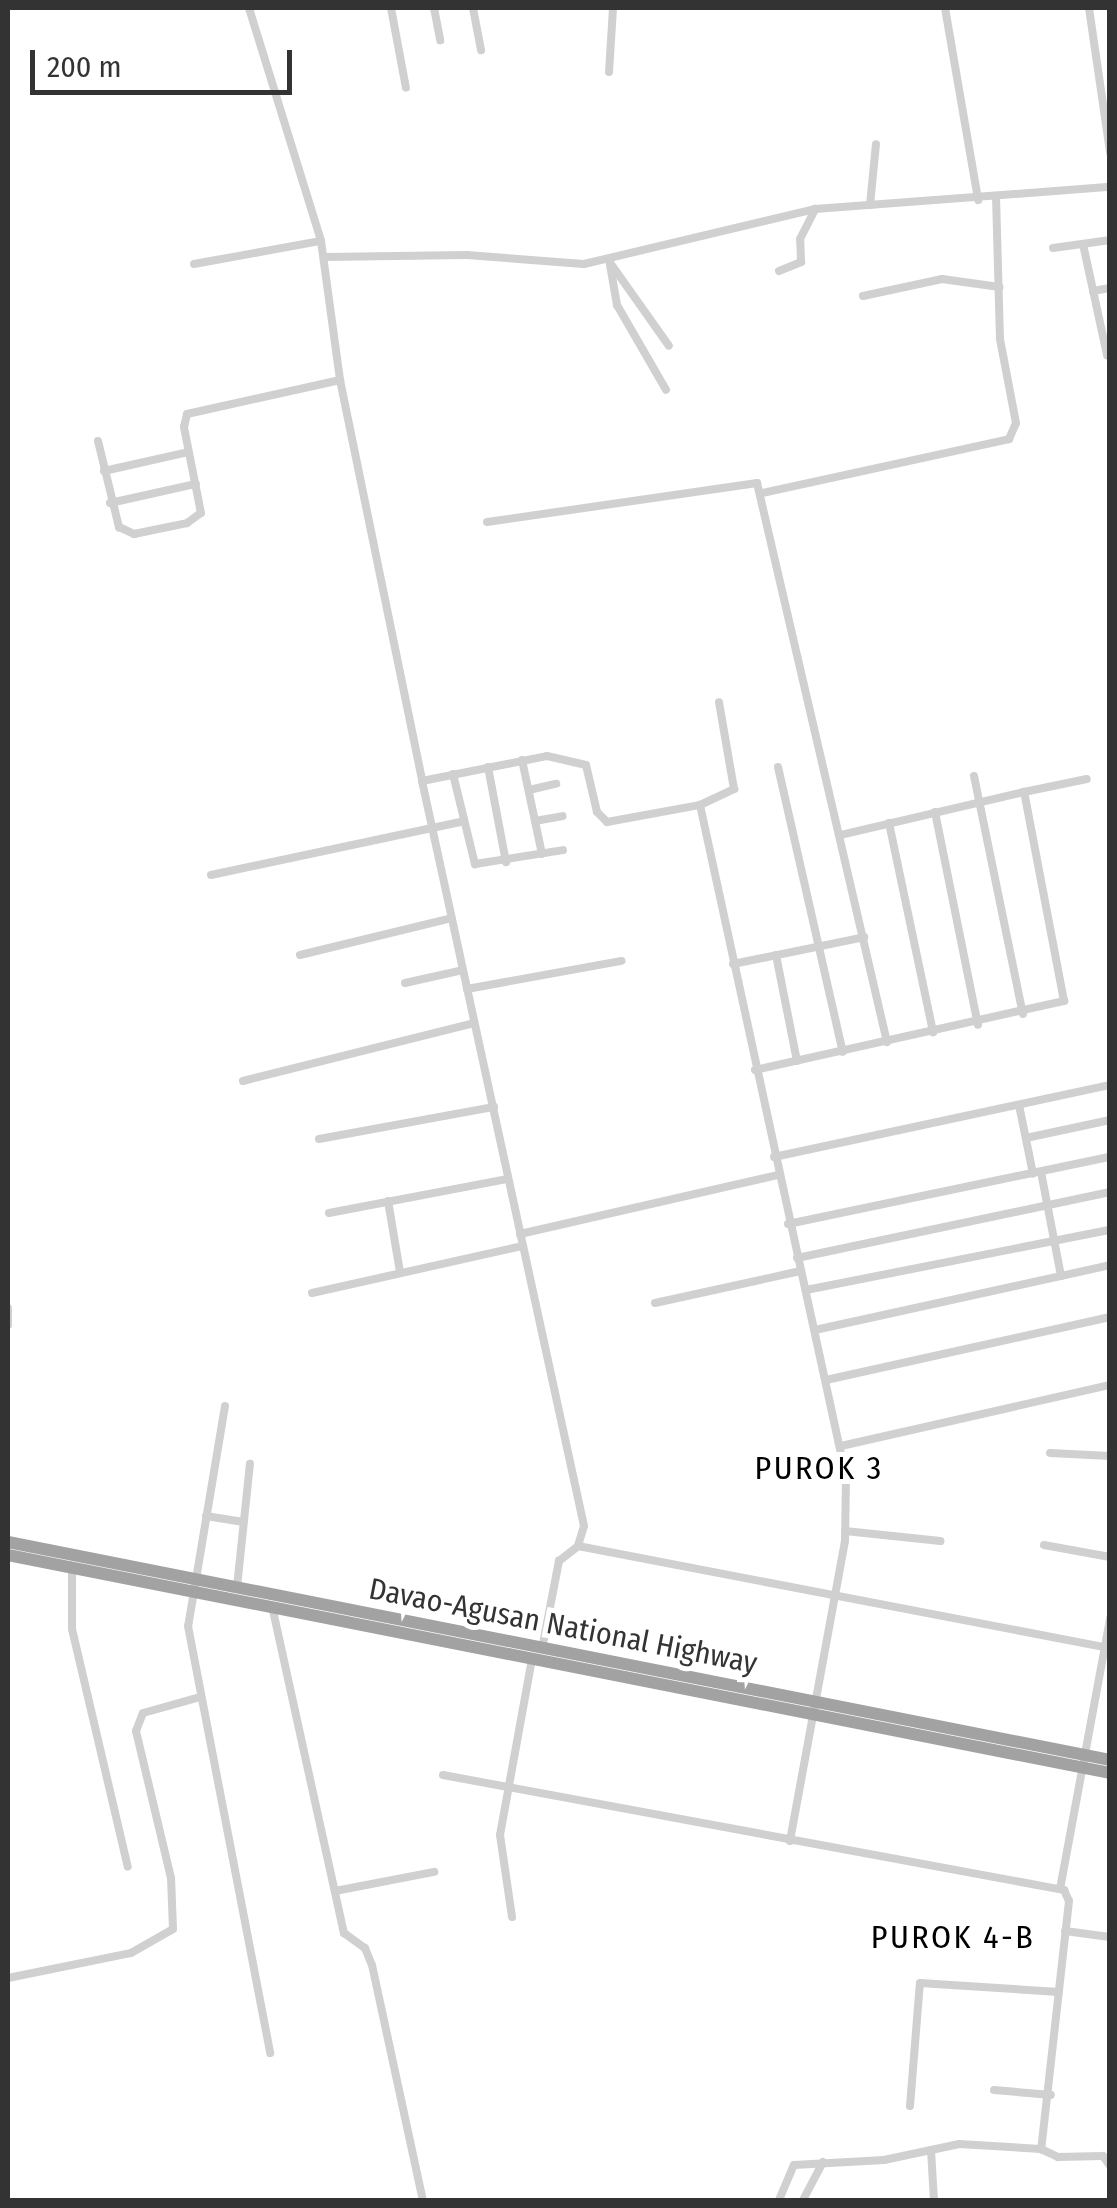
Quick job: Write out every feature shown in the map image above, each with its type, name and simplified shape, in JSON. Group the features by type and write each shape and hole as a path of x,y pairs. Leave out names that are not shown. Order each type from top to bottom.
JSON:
{"highway":[{"name":"Davao-Agusan National Highway","path":"8,1542 72,1568 237,1587 273,1601"},
{"name":"Davao-Agusan National Highway","path":"8,1555 36,1554 1084,1761 1110,1760"},
{"name":"Davao-Agusan National Highway","path":"1084,1761 1110,1773"}],"street":[{"path":"249,8 321,241 340,380 422,781 584,1526 578,1546 559,1561 508,1786 499,1849 512,1917"},
{"path":"392,8 406,88"},
{"path":"434,8 440,40"},
{"path":"473,8 481,50"},
{"path":"610,72 613,8"},
{"path":"945,8 978,200"},
{"path":"1088,8 1110,152"},
{"path":"870,205 876,144"},
{"path":"324,257 467,255 556,266 610,261 816,209 978,200 1110,187"},
{"path":"762,493 1009,438 1016,423 1000,339 996,198"},
{"path":"779,272 801,262 800,239 816,209"},
{"path":"1053,248 1110,240"},
{"path":"194,264 321,241"},
{"path":"1083,244 1105,327 1107,355"},
{"path":"610,261 669,346"},
{"path":"610,261 617,306 666,390"},
{"path":"863,296 942,279 999,286"},
{"path":"1093,291 1110,288"},
{"path":"98,441 110,503 124,532 187,523 202,513 188,452 188,414 340,380"},
{"path":"104,472 188,452"},
{"path":"487,522 752,481 762,493 887,1042"},
{"path":"110,503 196,484"},
{"path":"422,781 522,760 580,760 597,812 608,822 700,805 734,789 718,702"},
{"path":"522,760 542,854"},
{"path":"488,767 506,862"},
{"path":"778,767 843,1052"},
{"path":"453,774 475,864 563,850"},
{"path":"974,776 1023,1014"},
{"path":"840,835 1088,779"},
{"path":"528,790 556,784"},
{"path":"755,1070 1061,1005 1066,996 1024,792"},
{"path":"700,805 788,1224 841,1446 845,1531 790,1841"},
{"path":"935,812 978,1025"},
{"path":"535,821 562,816"},
{"path":"211,875 462,822"},
{"path":"889,823 933,1032"},
{"path":"300,955 452,918"},
{"path":"733,964 864,937"},
{"path":"776,954 797,1061"},
{"path":"467,990 621,960"},
{"path":"405,983 463,970"},
{"path":"243,1080 474,1023"},
{"path":"774,1157 1110,1086"},
{"path":"1018,1105 1048,1205 1061,1276"},
{"path":"318,1139 494,1106"},
{"path":"1026,1138 1110,1120"},
{"path":"788,1224 1110,1157"},
{"path":"520,1234 778,1175"},
{"path":"329,1213 508,1179"},
{"path":"797,1258 1110,1192"},
{"path":"388,1202 400,1272"},
{"path":"806,1290 1110,1230"},
{"path":"312,1292 522,1246"},
{"path":"815,1330 1110,1265"},
{"path":"655,1303 801,1271"},
{"path":"8,1308 8,1324"},
{"path":"826,1380 1110,1317"},
{"path":"841,1446 1110,1385"},
{"path":"224,1406 188,1626 270,2053"},
{"path":"1050,1452 1110,1456"},
{"path":"237,1587 250,1464"},
{"path":"206,1516 244,1522"},
{"path":"845,1531 940,1541"},
{"path":"578,1546 1104,1647"},
{"path":"1044,1546 1110,1557"},
{"path":"72,1568 72,1629 128,1867"},
{"path":"273,1601 344,1933 365,1948 372,1965 422,2200"},
{"path":"1060,1889 1110,1618"},
{"path":"8,1978 131,1953 173,1929 171,1878 136,1731 143,1714 200,1697"},
{"path":"444,1775 1060,1889 1069,1897 1051,2094 1040,2149"},
{"path":"336,1892 434,1872"},
{"path":"1065,1931 1110,1937"},
{"path":"910,2106 920,1984 1059,1992"},
{"path":"994,2090 1051,2094"},
{"path":"778,2200 790,2167 959,2144 1040,2149 1058,2157 1103,2156 1110,2166"},
{"path":"931,2150 934,2200"},
{"path":"803,2200 824,2162"}],"district":[{"name":"PUROK 3","path":"819,1468"},
{"name":"PUROK 4-B","path":"953,1937"}]}
